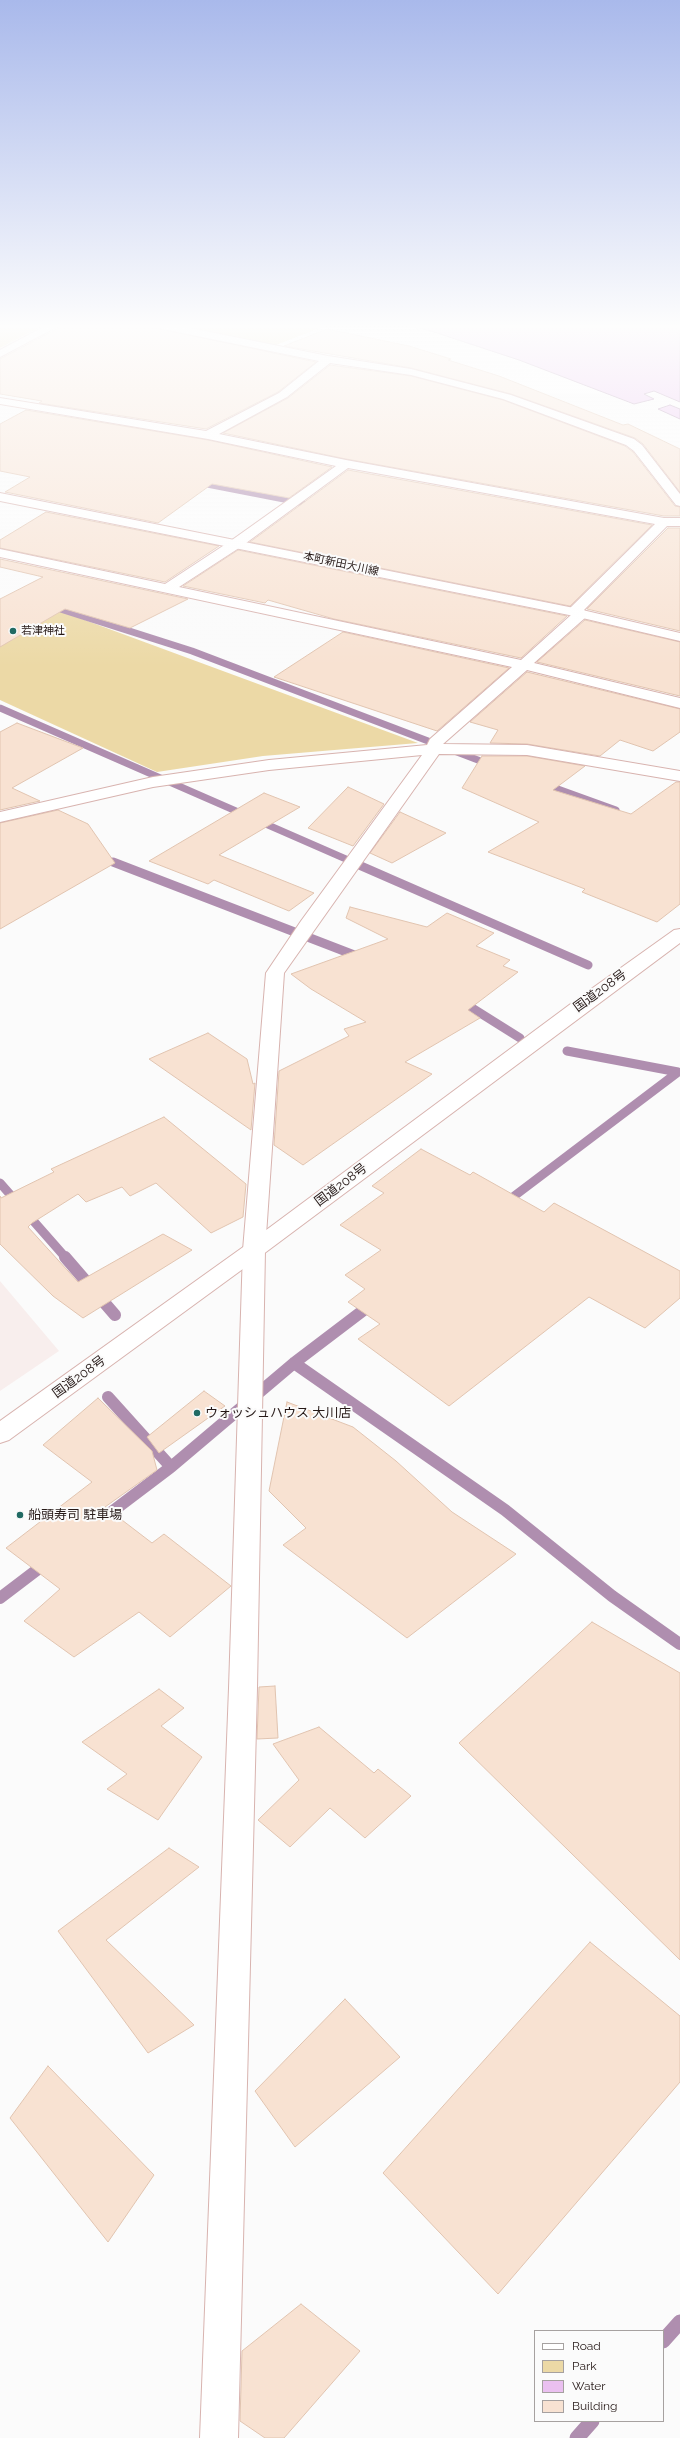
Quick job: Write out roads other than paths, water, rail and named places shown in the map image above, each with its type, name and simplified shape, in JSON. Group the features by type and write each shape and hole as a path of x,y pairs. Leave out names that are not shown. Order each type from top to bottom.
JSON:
{"main road":[{"path":"217,438 346,464 664,522 680,522"},
{"path":"618,438 630,442 638,448 680,502"},
{"path":"168,588 237,543 346,464"},
{"name":"本町新田大川線","path":"0,497 237,543 577,613 680,637"},
{"path":"219,2438 243,1688 254,1250 275,973 307,924 434,749 436,742 524,665 577,613 664,522"},
{"path":"0,553 524,665 680,703"},
{"path":"0,817 153,782 269,765 434,749 528,750 680,776"},
{"name":"国道208号","path":"0,1434 254,1250 587,1001 680,934"}],"waterway":[{"path":"198,483 316,506"},
{"path":"51,606 192,651 491,765"},
{"path":"0,708 355,863"},
{"path":"544,784 616,810"},
{"path":"103,858 116,863"},
{"path":"113,862 362,958"},
{"path":"352,862 588,965"},
{"path":"461,1001 520,1038"},
{"path":"505,1203 678,1072 567,1051"},
{"path":"0,1183 66,1258"},
{"path":"65,1257 115,1315"},
{"path":"294,1363 373,1303"},
{"path":"171,1467 294,1363"},
{"path":"294,1363 505,1510 612,1596 680,1644"},
{"path":"108,1397 171,1467"},
{"path":"101,1520 171,1467"},
{"path":"0,1598 46,1563"},
{"path":"664,2340 680,2322"},
{"path":"577,2438 591,2422"}],"place":[{"name":"若津神社","path":"13,631"},
{"name":"ウォッシュハウス 大川店","path":"197,1413"},
{"name":"船頭寿司 駐車場","path":"20,1515"}]}
